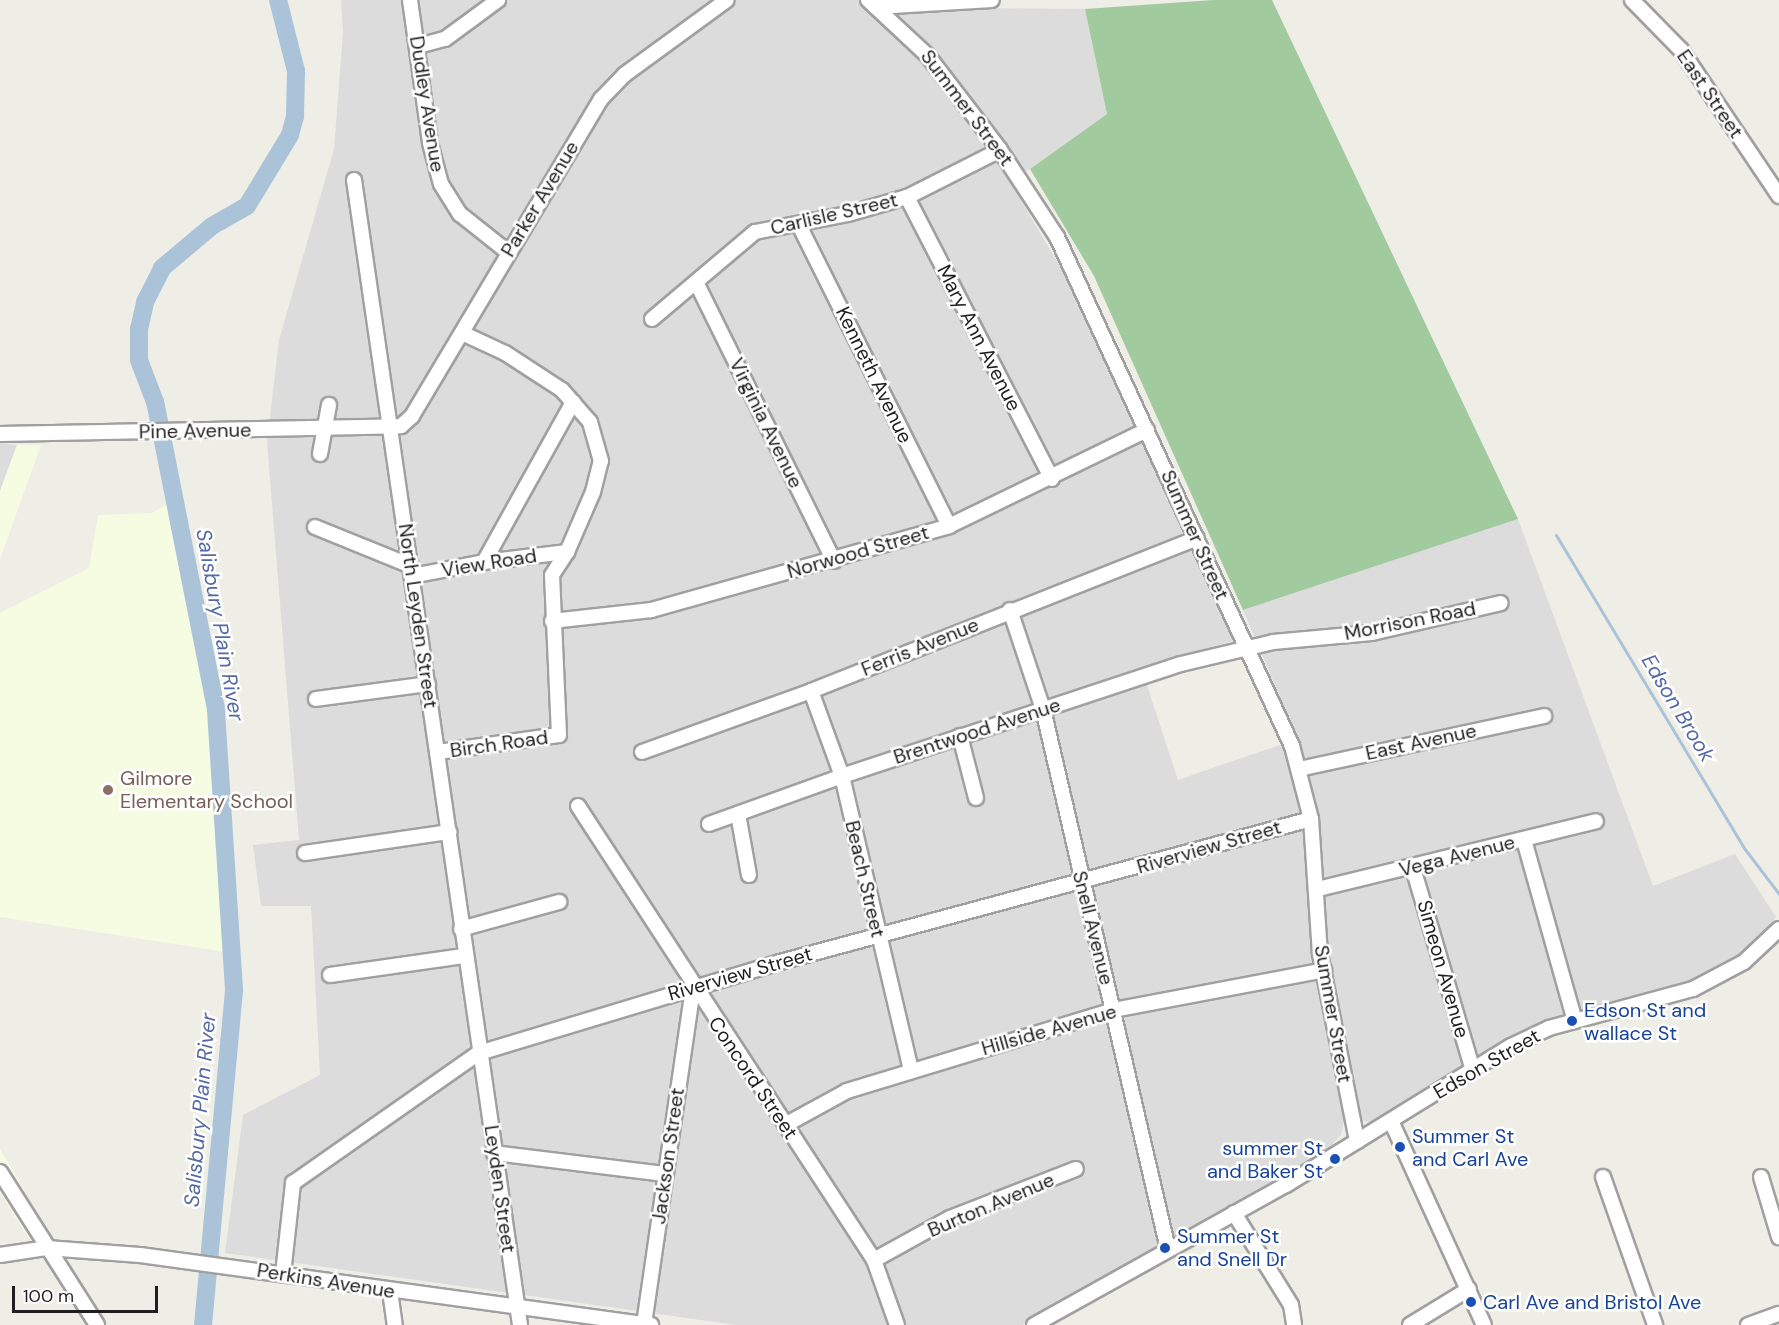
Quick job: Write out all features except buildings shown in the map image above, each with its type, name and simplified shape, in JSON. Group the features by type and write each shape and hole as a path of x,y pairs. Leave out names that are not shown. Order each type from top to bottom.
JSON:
{"street":[{"name":"Dudley Avenue","path":"410,0 430,143 441,184 459,214 508,252"},
{"path":"418,46 445,39 498,0"},
{"name":"Parker Avenue","path":"391,429 402,426 412,416 508,252 608,91 727,0"},
{"path":"872,3 992,0"},
{"name":"East Street","path":"1632,0 1681,50 1779,196"},
{"name":"Summer Street","path":"872,3 914,40 1000,150 1066,253 1247,647 1299,769 1311,819 1324,970 1357,1141"},
{"name":"Carlisle Street","path":"652,319 697,284 755,232 799,225 907,197 1000,150"},
{"name":"North Leyden Street","path":"354,180 412,571 479,1053"},
{"name":"Mary Ann Avenue","path":"907,197 1052,479"},
{"name":"Kenneth Avenue","path":"799,225 949,526"},
{"name":"Virginia Avenue","path":"697,284 834,561"},
{"path":"462,333 517,360 555,385 573,402 594,430 601,461 593,492 567,552 552,575 552,621"},
{"path":"484,562 573,402"},
{"path":"320,454 329,405"},
{"name":"Pine Avenue","path":"0,434 391,429"},
{"name":"Norwood Street","path":"552,621 651,610 834,561 949,526 1052,479 1147,430"},
{"path":"315,527 412,571"},
{"name":"Ferris Avenue","path":"642,752 811,691 1010,610 1197,538"},
{"name":"View Road","path":"412,571 567,552"},
{"name":"Morrison Road","path":"1247,647 1372,633 1501,603"},
{"name":"Snell Avenue","path":"1010,610 1043,709 1167,1249"},
{"name":"Birch Road","path":"438,753 559,735 552,621"},
{"name":"Brentwood Avenue","path":"709,824 842,776 1148,674 1247,647"},
{"path":"316,699 428,684"},
{"name":"Beach Street","path":"811,691 842,776 911,1071"},
{"name":"East Avenue","path":"1299,769 1544,716"},
{"path":"960,736 976,798"},
{"name":"Concord Street","path":"578,806 693,987 874,1260 897,1325"},
{"path":"738,814 749,875"},
{"name":"Riverview Street","path":"283,1274 293,1183 479,1053 693,987 1311,819"},
{"name":"Vega Avenue","path":"1318,889 1413,868 1596,821"},
{"path":"304,853 449,832"},
{"path":"1524,840 1575,1021"},
{"name":"Simeon Avenue","path":"1413,868 1473,1070"},
{"path":"461,929 559,902"},
{"name":"Edson Street","path":"1391,1121 1521,1041 1575,1021 1693,989 1743,962 1779,929"},
{"path":"330,975 464,956"},
{"name":"Hillside Avenue","path":"785,1125 847,1091 1113,1010 1324,970"},
{"name":"Jackson Street","path":"647,1324 693,987"},
{"name":"Leyden Street","path":"479,1053 520,1325"},
{"path":"1034,1325 1234,1213 1391,1121 1484,1325"},
{"path":"494,1153 666,1174"},
{"name":"Burton Avenue","path":"874,1260 950,1218 1076,1169"},
{"path":"0,1172 97,1325"},
{"path":"1603,1177 1656,1325"},
{"path":"1761,1177 1779,1237"},
{"path":"1234,1213 1291,1305 1294,1325"},
{"name":"Perkins Avenue","path":"0,1255 47,1248 198,1263 390,1291 647,1324"},
{"path":"1410,1325 1469,1289"},
{"path":"390,1291 395,1325"},
{"path":"1748,1325 1779,1314"}],"shaded area":[{"path":"341,0 858,0 867,7 1085,9 1107,114 1030,169 1008,179 1082,303 1233,641 1141,667 1178,780 1285,743 1306,845 1316,983 1344,1121 1341,1135 1323,1154 1022,1325 736,1325 225,1253 243,1115 320,1075 311,906 261,906 253,845 299,840 267,442 279,340 334,149 343,32"},
{"path":"0,443 17,445 0,491"},
{"path":"17,445 41,445 0,559 0,491"},
{"name":"Gilmore Elementary School","path":"173,501 207,674 227,952 0,917 0,613 89,568 98,515 152,513"},
{"path":"1518,519 1653,886 1735,854 1776,917 1745,954 1680,988 1561,1015 1372,1124 1360,1119 1329,954 1319,819 1303,751 1243,610"},
{"path":"0,1149 24,1190 21,1193 48,1236 29,1239 0,1193"}],"green space":[{"path":"1213,0 1272,0 1518,519 1243,610 1094,276 1030,169 1107,114 1085,9"}],"waterway":[{"name":"Salisbury Plain River","path":"203,1325 234,989 216,709 155,402 139,360 139,329 145,302 162,268 212,226 247,206 290,135 295,116 296,71 278,0"},
{"name":"Edson Brook","path":"1556,535 1744,848 1779,894"}],"place":[{"name":"Gilmore Elementary School","path":"108,790"},
{"name":"Edson St and wallace St","path":"1572,1021"},
{"name":"Summer St and Carl Ave","path":"1400,1147"},
{"name":"summer St and Baker St","path":"1335,1159"},
{"name":"Summer St and Snell Dr","path":"1165,1248"},
{"name":"Carl Ave and Bristol Ave","path":"1471,1302"}]}
